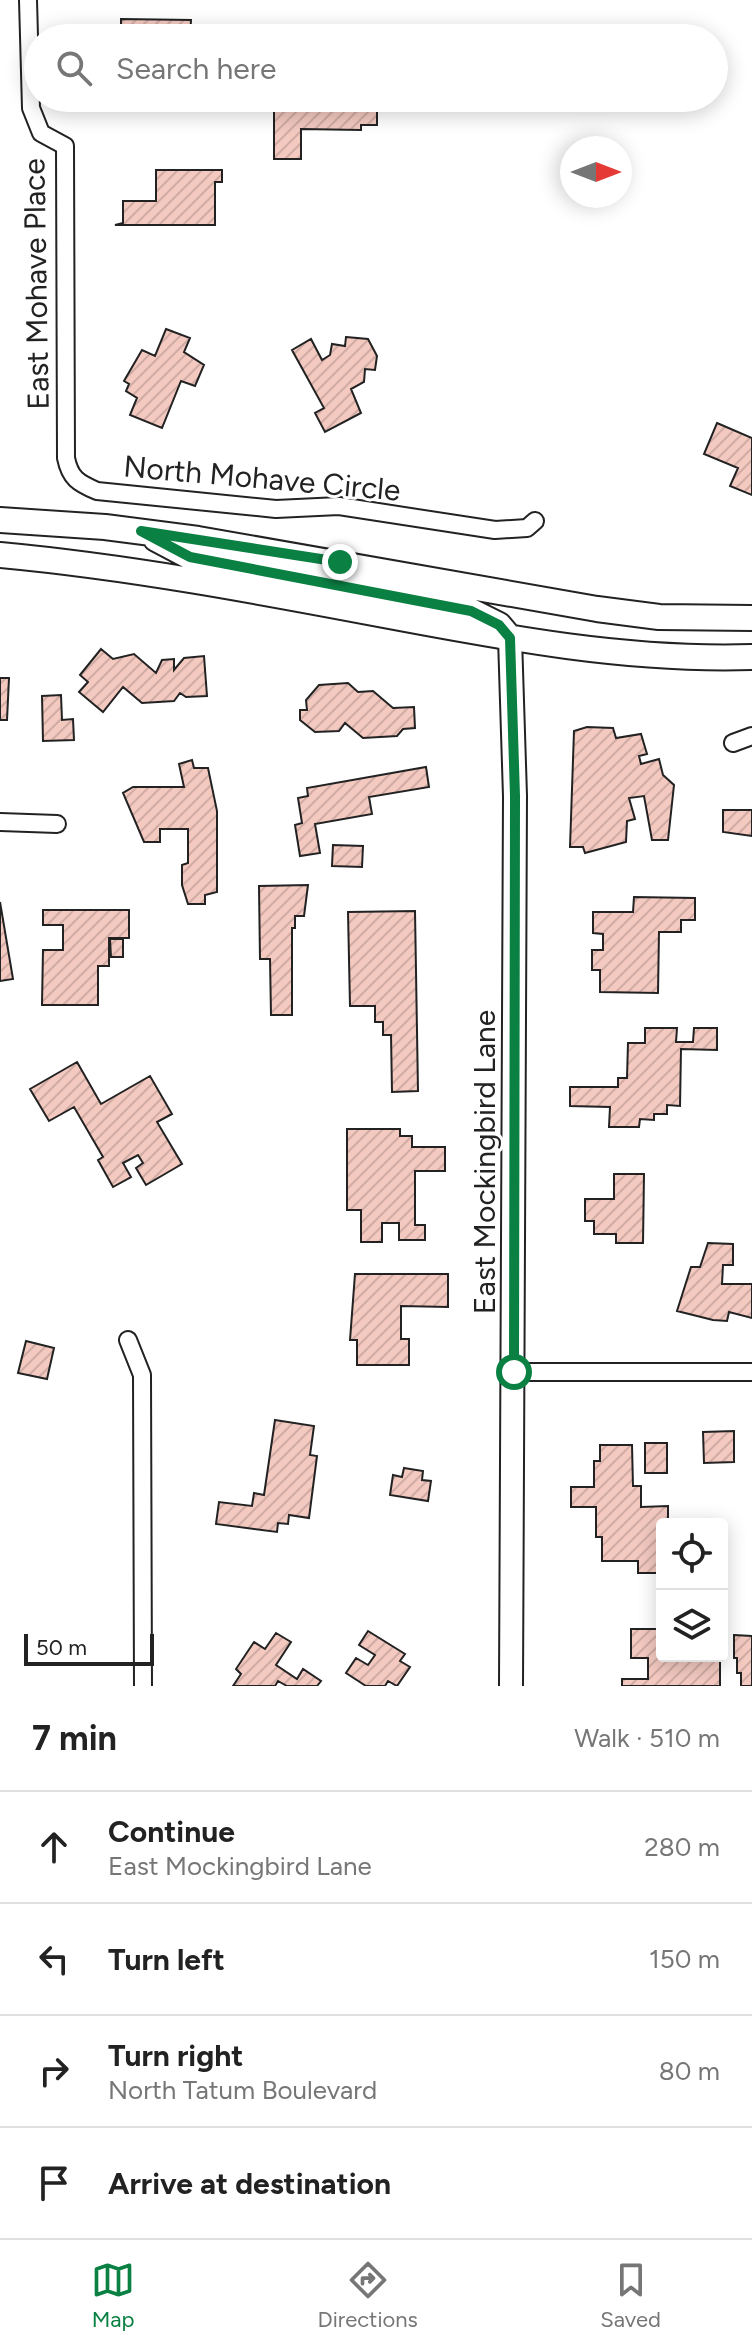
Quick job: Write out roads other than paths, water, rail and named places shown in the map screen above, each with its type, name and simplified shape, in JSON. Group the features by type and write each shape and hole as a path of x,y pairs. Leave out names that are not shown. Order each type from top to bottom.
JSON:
{"main road":[{"path":"0,520 141,531 340,562 597,609 659,617 752,618"},
{"path":"141,531 190,557 471,611 499,625 510,638"},
{"path":"0,555 182,578 510,638 661,657 752,657"}],"street":[{"name":"East Mohave Place","path":"28,0 29,24"},
{"name":"East Mohave Place","path":"33,112 41,133 65,146 66,458 69,472 77,483"},
{"name":"North Mohave Circle","path":"77,483 97,491 263,508 339,506 495,530 527,528 535,521"},
{"name":"East Mockingbird Lane","path":"510,638 515,796 511,1686"},
{"path":"733,743 752,736"},
{"path":"0,822 57,824"},
{"path":"128,1340 142,1375 143,1686"},
{"path":"514,1372 752,1372"}]}
